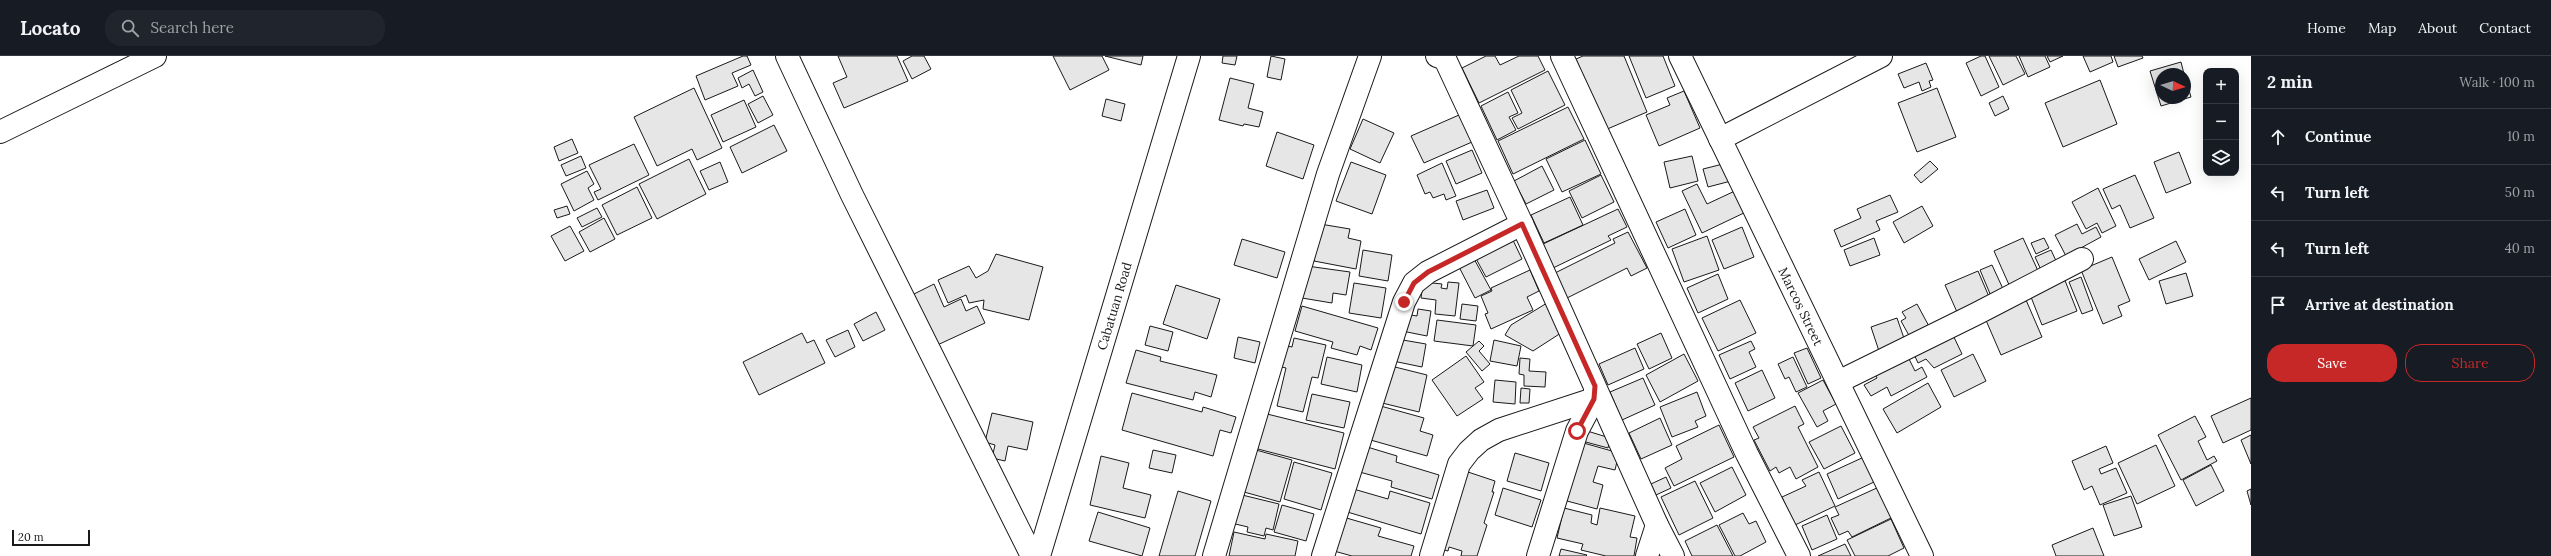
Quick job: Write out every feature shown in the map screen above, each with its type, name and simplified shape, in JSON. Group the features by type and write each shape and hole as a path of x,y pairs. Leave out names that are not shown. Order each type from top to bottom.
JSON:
{"main road":[{"path":"0,132 155,56"},
{"path":"787,56 852,195 1032,556"},
{"name":"Cabatuan Road","path":"1039,556 1189,56"},
{"path":"1214,556 1328,174 1370,56"},
{"path":"1437,56 1445,59 1522,224 1595,393 1673,556"},
{"path":"1562,56 1747,454 1799,556"},
{"name":"Marcos Street","path":"1680,56 1922,556"},
{"path":"1720,139 1881,56"},
{"path":"1323,556 1404,302 1414,283 1428,272 1522,224"},
{"path":"1838,382 1976,314 2082,259"},
{"path":"1431,556 1459,464 1469,451 1481,440 1499,430 1595,393"},
{"path":"1538,556 1577,431 1595,393"},
{"path":"1647,556 1657,525"}],"building":[{"path":"743,56 747,56 751,65 732,73 738,86 705,100 696,76"},
{"path":"838,56 897,56 908,81 844,108 833,83 847,77"},
{"path":"912,56 924,56 931,69 912,79 903,61"},
{"path":"1053,56 1102,56 1109,70 1070,90"},
{"path":"1105,56 1143,56 1141,65"},
{"path":"1223,56 1237,56 1235,65 1222,63"},
{"path":"1271,56 1285,59 1281,80 1267,77"},
{"path":"1486,56 1495,56 1500,65 1519,56 1538,56 1545,70 1479,103 1462,68"},
{"path":"1583,56 1624,56 1647,112 1605,130 1576,59"},
{"path":"1629,56 1663,56 1675,86 1646,98"},
{"path":"1981,56 1985,56 1999,87 1981,96 1966,63"},
{"path":"1989,56 2016,56 2025,74 2003,85"},
{"path":"2019,56 2045,56 2050,67 2028,77"},
{"path":"2047,56 2063,56 2050,62"},
{"path":"2083,56 2111,56 2113,62 2090,72"},
{"path":"2114,56 2142,56 2143,58 2118,67"},
{"path":"2181,62 2182,68 2160,68"},
{"path":"1926,63 1933,80 1929,81 1931,87 1922,91 1919,82 1904,88 1898,74"},
{"path":"753,70 763,92 755,96 749,84 742,88 738,78"},
{"path":"2155,70 2155,87 2150,71"},
{"path":"1548,71 1565,105 1518,129 1512,118 1522,113 1511,90"},
{"path":"1230,78 1254,84 1248,108 1263,112 1259,127 1244,124 1243,126 1219,120"},
{"path":"2100,80 2117,124 2063,147 2045,103"},
{"path":"694,88 722,148 697,160 692,149 657,166 634,117"},
{"path":"1937,88 1956,137 1917,152 1898,103"},
{"path":"1684,91 1700,128 1659,146 1646,115 1670,105 1667,98"},
{"path":"1508,92 1518,113 1509,117 1516,130 1497,140 1481,106"},
{"path":"763,96 773,115 758,123 748,104"},
{"path":"2003,96 2009,109 1995,116 1989,103"},
{"path":"1106,99 1125,104 1121,121 1102,116"},
{"path":"744,100 756,127 723,142 711,115"},
{"path":"1568,107 1584,139 1513,174 1498,141"},
{"path":"1459,115 1472,142 1424,163 1411,136"},
{"path":"1363,119 1394,133 1380,163 1350,149"},
{"path":"774,125 787,151 742,173 730,147"},
{"path":"1277,132 1314,145 1303,179 1266,166"},
{"path":"572,139 578,153 559,161 554,147"},
{"path":"1585,140 1601,174 1562,192 1546,159"},
{"path":"634,144 649,175 598,200 594,192 601,189 589,165"},
{"path":"1472,150 1482,173 1456,184 1446,161"},
{"path":"2179,152 2191,183 2166,193 2154,162"},
{"path":"581,156 586,168 566,176 561,165"},
{"path":"1692,156 1698,181 1670,188 1664,162"},
{"path":"689,159 706,194 657,219 639,184"},
{"path":"1930,161 1938,169 1921,183 1914,175"},
{"path":"720,162 728,182 709,190 700,171"},
{"path":"1351,162 1386,175 1372,214 1336,201"},
{"path":"1442,163 1456,196 1446,200 1444,194 1433,198 1430,192 1425,194 1417,175"},
{"path":"1727,163 1731,181 1708,187 1703,169"},
{"path":"1542,166 1554,190 1526,204 1514,181"},
{"path":"587,171 594,184 588,188 594,200 574,211 561,184"},
{"path":"1601,175 1614,202 1582,218 1569,191"},
{"path":"2135,175 2154,218 2130,228 2120,205 2112,209 2103,189"},
{"path":"1697,184 1707,204 1737,190 1748,211 1702,233 1682,191"},
{"path":"637,187 652,218 617,235 602,205"},
{"path":"2098,188 2116,226 2102,233 2097,223 2086,229 2072,202"},
{"path":"1487,190 1494,208 1463,220 1456,201"},
{"path":"1890,195 1898,212 1876,221 1880,230 1841,247 1834,230 1861,218 1857,209"},
{"path":"1570,197 1583,225 1544,243 1531,215"},
{"path":"567,206 570,214 557,218 554,210"},
{"path":"1922,206 1933,226 1904,243 1893,222"},
{"path":"597,208 602,217 582,227 577,218"},
{"path":"1618,209 1627,227 1608,236 1611,240 1553,268 1543,244"},
{"path":"1685,209 1696,235 1668,248 1656,222"},
{"path":"604,218 615,239 590,252 579,232"},
{"path":"1320,224 1350,229 1348,238 1361,241 1356,269 1314,261"},
{"path":"2077,224 2082,234 2096,227 2101,237 2066,256 2055,235"},
{"path":"570,226 584,251 565,261 551,236"},
{"path":"1742,227 1754,257 1724,269 1712,240"},
{"path":"1628,232 1647,268 1631,276 1627,268 1567,298 1555,273 1615,243 1613,239"},
{"path":"1511,236 1522,259 1486,277 1474,255"},
{"path":"1707,236 1719,270 1684,282 1672,249"},
{"path":"1874,238 1880,255 1850,266 1844,250"},
{"path":"2023,238 2039,273 2010,287 1994,251"},
{"path":"2044,238 2049,248 2036,254 2031,243"},
{"path":"1242,239 1285,252 1277,278 1234,265"},
{"path":"2176,241 2186,262 2149,280 2139,259"},
{"path":"1363,250 1392,255 1388,281 1359,276"},
{"path":"2051,250 2058,265 2042,272 2035,257"},
{"path":"996,254 1043,267 1029,320 983,309 984,300 969,303 966,295 948,303 938,280 969,266 976,278 988,271"},
{"path":"1473,257 1491,290 1475,298 1458,265"},
{"path":"2112,257 2130,301 2118,306 2122,316 2103,324 2081,270"},
{"path":"1992,265 2004,291 1991,296 1980,270"},
{"path":"1307,266 1350,272 1346,295 1333,293 1332,303 1302,298"},
{"path":"1530,270 1539,291 1527,297 1533,310 1491,329 1485,314 1488,313 1481,296 1492,291 1491,288"},
{"path":"1978,271 1990,299 1957,312 1945,285"},
{"path":"2186,273 2193,296 2166,304 2159,281"},
{"path":"1718,274 1728,299 1698,313 1687,288"},
{"path":"2081,277 2093,310 2082,314 2069,282"},
{"path":"2064,278 2077,311 2042,325 2029,292"},
{"path":"1423,282 1442,284 1441,288 1447,289 1448,282 1459,283 1455,316 1435,314 1436,300 1421,298"},
{"path":"1354,283 1386,288 1381,318 1349,313"},
{"path":"934,284 944,307 961,299 966,311 977,306 985,323 933,347 910,296"},
{"path":"1176,285 1220,299 1207,339 1163,324"},
{"path":"1740,300 1756,333 1718,351 1702,318"},
{"path":"2026,300 2042,337 2001,355 1985,318"},
{"path":"1547,303 1564,331 1533,351 1505,335 1511,325"},
{"path":"1462,304 1478,306 1476,321 1460,319"},
{"path":"1917,304 1931,330 1912,341 1901,321 1906,318 1902,312"},
{"path":"1302,306 1378,328 1371,350 1360,346 1357,355 1331,348 1333,342 1295,331"},
{"path":"1418,309 1431,311 1427,336 1402,331 1405,314 1417,316"},
{"path":"876,312 885,330 863,341 854,324"},
{"path":"1897,318 1906,344 1880,354 1871,327"},
{"path":"1437,320 1476,325 1473,346 1434,341"},
{"path":"1150,326 1173,332 1168,351 1145,345"},
{"path":"848,330 855,347 835,357 826,340"},
{"path":"802,333 807,343 814,340 825,363 759,395 743,362"},
{"path":"1661,333 1672,358 1649,369 1637,344"},
{"path":"1952,333 1962,354 1934,368 1926,359 1918,363 1913,352"},
{"path":"1238,337 1260,342 1255,363 1234,358"},
{"path":"1294,338 1326,345 1318,378 1312,377 1303,412 1277,406 1286,368 1278,366 1283,345 1292,347"},
{"path":"1397,339 1426,344 1422,367 1393,361"},
{"path":"1494,340 1521,346 1517,366 1490,361"},
{"path":"1479,341 1484,346 1479,351 1490,364 1482,371 1466,352"},
{"path":"1751,341 1755,349 1749,352 1756,367 1730,379 1719,355"},
{"path":"1635,348 1644,369 1608,385 1599,364"},
{"path":"1807,348 1821,378 1808,384 1794,353"},
{"path":"1136,350 1161,357 1160,361 1217,375 1211,397 1195,392 1193,400 1126,383"},
{"path":"1684,354 1698,381 1660,402 1646,375"},
{"path":"1973,354 1986,381 1954,397 1941,370"},
{"path":"1466,356 1484,382 1475,388 1483,399 1457,416 1432,380"},
{"path":"1327,357 1362,365 1357,392 1321,384"},
{"path":"1793,357 1807,387 1796,392 1789,377 1785,379 1778,364"},
{"path":"1908,357 1915,371 1922,367 1927,377 1891,396 1887,387 1871,396 1864,385 1877,378 1875,374"},
{"path":"1520,358 1530,359 1529,371 1546,372 1545,387 1524,386 1524,375 1519,374"},
{"path":"1387,365 1427,375 1419,412 1378,402"},
{"path":"1762,370 1775,398 1748,411 1735,383"},
{"path":"1643,378 1655,405 1622,420 1610,392"},
{"path":"1495,380 1516,382 1515,404 1493,402"},
{"path":"1823,380 1836,404 1823,411 1828,421 1817,427 1798,393"},
{"path":"1928,383 1941,407 1897,433 1883,409"},
{"path":"1521,388 1530,389 1529,403 1520,403"},
{"path":"1697,392 1706,416 1695,421 1698,427 1672,437 1660,407"},
{"path":"1132,393 1202,412 1203,407 1236,417 1231,433 1220,430 1213,456 1122,430"},
{"path":"1312,394 1350,402 1344,428 1306,420"},
{"path":"2251,398 2251,430 2223,443 2211,416"},
{"path":"1377,405 1424,418 1420,431 1433,435 1427,456 1367,439"},
{"path":"1795,406 1804,424 1798,427 1818,467 1796,479 1790,467 1779,473 1776,467 1770,471 1754,440 1759,438 1753,427"},
{"path":"992,413 1033,422 1027,450 1008,446 1005,461 992,458 995,445 985,442"},
{"path":"1263,413 1344,433 1335,469 1254,448"},
{"path":"2195,416 2206,437 2198,441 2207,460 2214,456 2217,461 2181,480 2158,435"},
{"path":"1660,418 1672,445 1641,459 1629,433"},
{"path":"1719,425 1734,457 1674,486 1665,468 1682,459 1676,446"},
{"path":"1841,426 1855,453 1824,469 1809,442"},
{"path":"1584,430 1610,438 1608,448 1582,441"},
{"path":"2251,435 2251,464 2241,440"},
{"path":"1580,442 1619,453 1615,470 1598,466 1593,482 1603,485 1597,509 1567,501"},
{"path":"2156,445 2175,486 2137,504 2118,463"},
{"path":"1364,446 1397,456 1396,462 1439,475 1432,499 1391,487 1392,481 1356,471"},
{"path":"2106,446 2113,463 2099,469 2101,474 2116,468 2127,493 2100,505 2092,486 2084,490 2072,461"},
{"path":"1153,450 1176,455 1172,473 1149,468"},
{"path":"1256,450 1292,460 1280,502 1244,492"},
{"path":"1515,453 1549,463 1541,491 1507,481"},
{"path":"1101,456 1129,463 1123,488 1151,495 1145,518 1090,505"},
{"path":"1864,457 1874,482 1838,499 1827,474"},
{"path":"1294,462 1332,473 1321,510 1284,499"},
{"path":"2211,465 2224,491 2196,506 2183,480"},
{"path":"1732,467 1746,495 1715,512 1700,483"},
{"path":"1465,471 1495,481 1492,492 1494,492 1484,523 1487,525 1477,556 1461,556 1462,551 1449,547 1448,551 1437,548"},
{"path":"1819,472 1835,506 1795,525 1782,497 1806,486 1802,480"},
{"path":"1666,477 1671,488 1656,495 1651,484"},
{"path":"1695,481 1713,518 1679,535 1661,497"},
{"path":"1879,487 1893,517 1852,537 1848,531 1839,535 1831,518 1839,515 1835,507"},
{"path":"1350,488 1388,499 1390,491 1430,503 1421,534 1344,511"},
{"path":"1503,488 1541,500 1532,527 1495,515"},
{"path":"2251,489 2251,505 2247,491"},
{"path":"1178,491 1211,501 1195,556 1159,556"},
{"path":"1238,494 1279,504 1273,530 1266,528 1264,536 1247,532 1248,527 1231,523"},
{"path":"2131,496 2142,527 2114,536 2103,505"},
{"path":"1282,505 1314,514 1306,541 1274,532"},
{"path":"1564,508 1592,515 1591,523 1597,525 1600,508 1635,516 1630,537 1637,538 1634,556 1606,556 1581,550 1583,544 1557,538"},
{"path":"1098,512 1150,528 1142,556 1089,541"},
{"path":"1743,513 1749,524 1756,521 1766,542 1740,556 1735,556 1719,525"},
{"path":"1827,515 1837,539 1812,550 1802,526"},
{"path":"1343,517 1381,528 1378,536 1414,546 1411,556 1352,556 1334,551"},
{"path":"1891,519 1904,548 1888,556 1855,556 1847,540"},
{"path":"1717,525 1733,556 1692,556 1685,541"},
{"path":"2093,528 2104,556 2056,556 2052,545"},
{"path":"1234,532 1265,539 1266,534 1298,541 1295,556 1229,556"},
{"path":"1845,544 1851,556 1818,556"},
{"path":"1561,549 1587,555 1559,556"}],"route":[{"path":"1404,302 1414,283 1428,272 1522,224 1595,386 1594,399 1577,431"}]}
